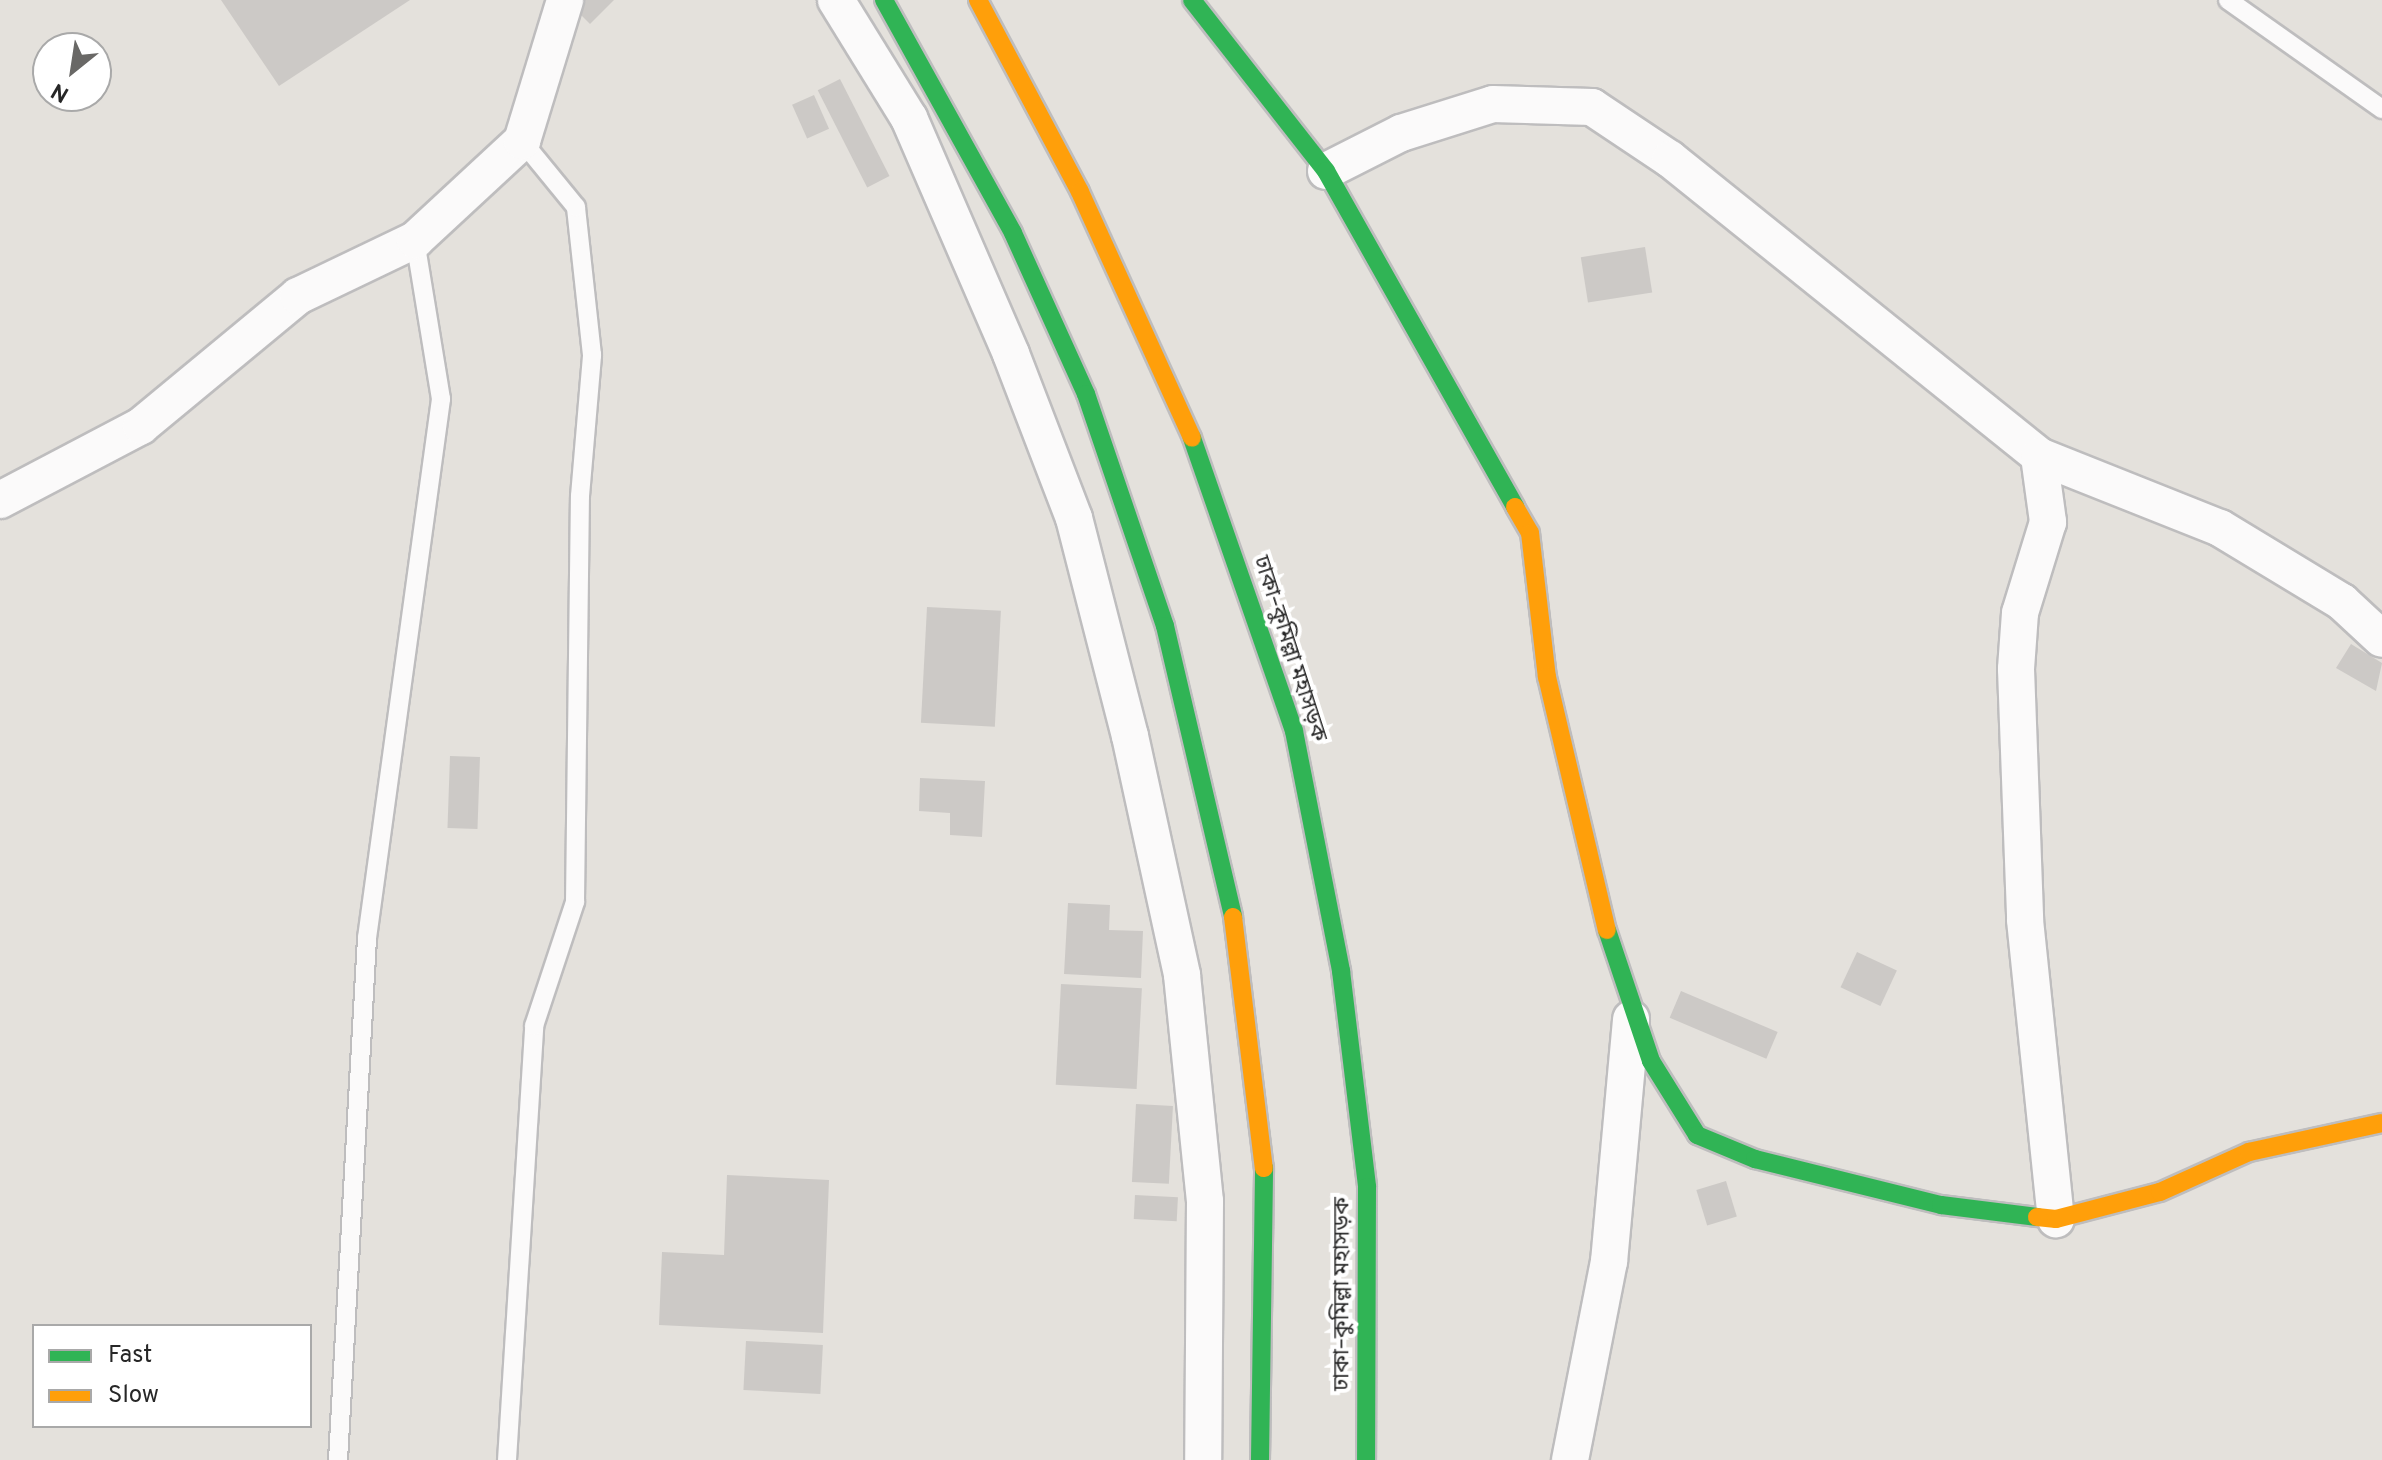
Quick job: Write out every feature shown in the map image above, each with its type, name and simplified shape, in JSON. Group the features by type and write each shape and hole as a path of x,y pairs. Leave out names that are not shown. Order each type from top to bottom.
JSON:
{"main road":[{"path":"884,0 1006,220 1086,394 1165,626 1227,874 1250,1041 1269,1211 1260,1460"},
{"name":"ঢাকা–কুমিল্লা মহাসড়ক","path":"978,0 1080,192 1189,430 1294,731 1341,971 1367,1187 1366,1460"},
{"path":"1192,0 1326,171 1530,533 1547,677 1631,1010 1651,1061 1697,1135 1755,1159 1941,1205 2056,1219 2160,1192 2249,1152 2382,1123"}],"street":[{"path":"0,500 141,426 298,296 415,240 522,141 565,0"},
{"path":"836,0 909,118 1011,354 1074,518 1127,721 1182,975 1205,1201 1203,1460"},
{"path":"1326,171 1401,133 1493,104 1592,107 1670,159 2039,456 2220,528 2342,602 2382,639"},
{"path":"2039,456 2048,522 2020,613 2016,669 2026,935 2056,1219"},
{"path":"1570,1460 1609,1262 1630,1095 1631,1010"}],"lane":[{"path":"2228,0 2382,109"},
{"path":"507,1460 534,1026 575,902 580,496 592,355 576,207 522,141"},
{"path":"338,1460 367,938 441,399 415,240"}],"building":[{"path":"221,0 410,0 279,86"},
{"path":"576,0 614,0 590,24 571,5"},
{"path":"840,79 889,176 867,187 818,90"},
{"path":"814,95 829,129 807,139 792,105"},
{"path":"1645,247 1652,292 1588,303 1581,257"},
{"path":"927,607 1001,611 995,727 921,723"},
{"path":"2351,644 2382,663 2376,691 2336,668"},
{"path":"450,756 480,757 477,829 447,828"},
{"path":"920,778 985,781 982,837 950,835 950,813 919,811"},
{"path":"1068,903 1110,905 1109,930 1143,931 1141,978 1064,974"},
{"path":"1857,952 1897,971 1880,1006 1841,987"},
{"path":"1061,984 1142,988 1137,1089 1056,1085"},
{"path":"1681,991 1778,1032 1766,1059 1670,1018"},
{"path":"1136,1104 1173,1106 1169,1184 1132,1182"},
{"path":"727,1175 829,1180 823,1333 659,1325 662,1252 724,1255"},
{"path":"1726,1181 1737,1216 1707,1225 1696,1190"},
{"path":"1135,1195 1178,1197 1177,1221 1134,1219"},
{"path":"746,1341 823,1345 820,1394 743,1390"}],"traffic: fast":[{"path":"884,0 1013,233 1086,394 1165,626 1233,917"},
{"path":"1192,0 1326,171 1515,507"},
{"path":"1192,438 1294,731 1341,971 1367,1187 1366,1460"},
{"path":"1607,930 1651,1061 1697,1135 1755,1159 1941,1205 2037,1217"},
{"path":"1260,1460 1264,1168"}],"traffic: slow":[{"path":"978,0 1080,192 1192,438"},
{"path":"1515,507 1530,533 1547,677 1607,930"},
{"path":"1233,917 1264,1168"},
{"path":"2037,1217 2056,1219 2160,1192 2249,1152 2382,1123"}]}
